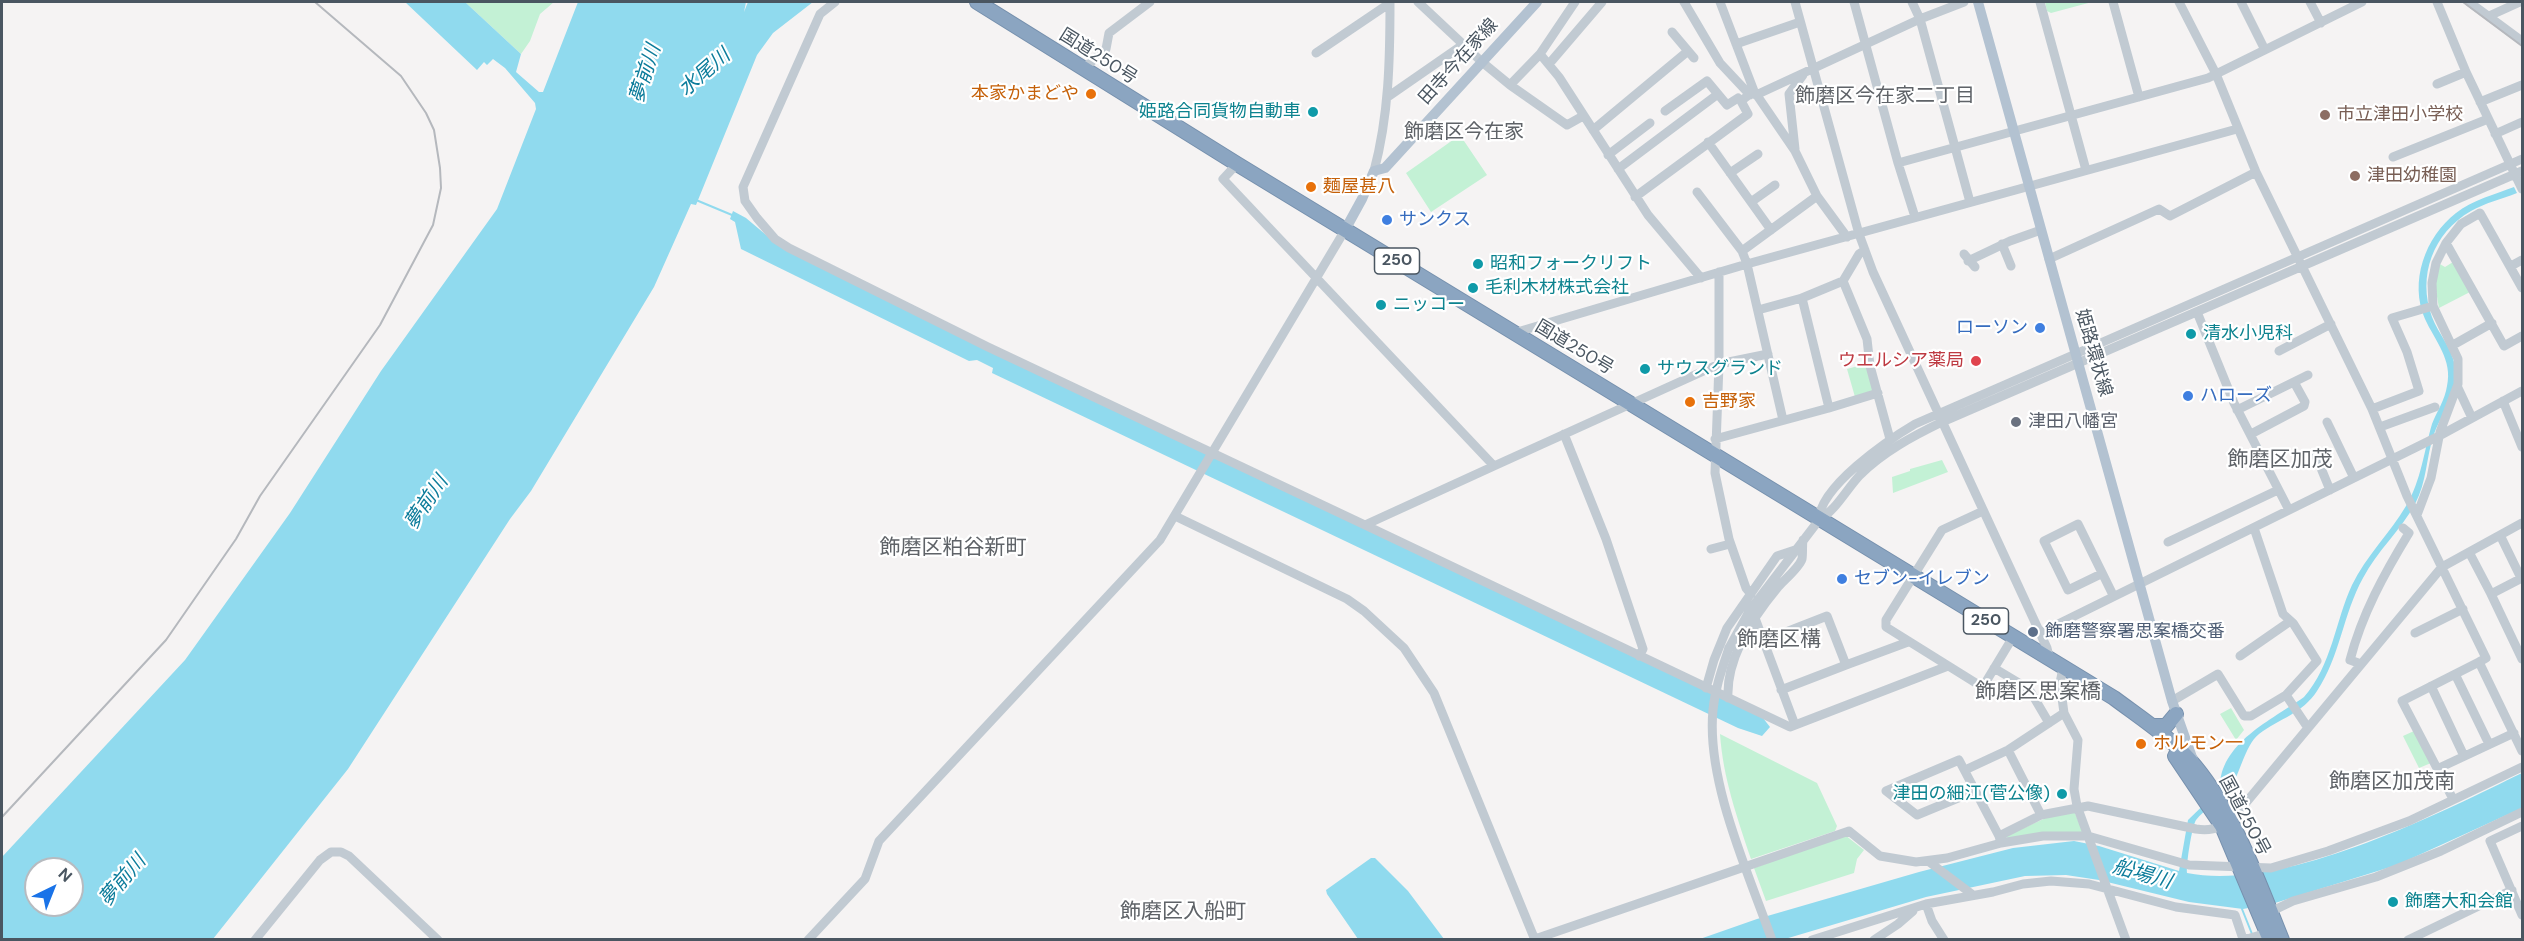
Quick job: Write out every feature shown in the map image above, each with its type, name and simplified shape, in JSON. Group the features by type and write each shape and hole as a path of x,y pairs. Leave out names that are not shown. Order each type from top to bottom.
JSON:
{"highway":[{"name":"国道250号","path":"977,2 1818,520 2114,698 2163,733 2184,754 2223,819 2266,914 2282,939"},
{"path":"2152,726 2166,726 2174,707"},
{"name":"国道250号","path":"2152,726 2191,769"},
{"name":"国道250号","path":"2265,936 2266,914"}],"main road":[{"name":"田寺今在家線","path":"1374,171 1384,168 1537,2"},
{"name":"姫路環状線","path":"1978,2 2191,769"},
{"path":"1345,230 1374,171"},
{"name":"姫路環状線","path":"2174,707 2184,754"}],"street":[{"path":"835,2 820,14 743,187 745,201 757,218 775,239 789,248 988,347 1790,727 1948,666"},
{"path":"1083,69 1106,49 1108,33 1150,2"},
{"path":"1317,54 1390,2"},
{"path":"1374,171 1389,96 1390,2"},
{"path":"1418,2 1510,85 1567,124 1583,116"},
{"path":"1510,85 1539,54 1575,2"},
{"path":"1549,64 1602,2"},
{"path":"1684,2 1720,63 1753,93 1795,150 1817,196 1847,237"},
{"path":"1720,2 1753,93"},
{"path":"1795,2 1809,71 1859,234 1873,272 2040,633 2050,660"},
{"path":"1854,2 1915,217"},
{"path":"1912,2 1920,19 1970,202"},
{"path":"1741,101 1753,93 1809,71 1920,19 1964,2"},
{"path":"2040,2 2086,170"},
{"path":"2113,2 2139,97"},
{"path":"2179,2 2216,74 2256,172 2372,409 2407,496 2486,658 2402,701 2453,800"},
{"path":"2241,2 2265,50"},
{"path":"2310,2 2321,23"},
{"path":"1898,163 2014,133 2216,74 2362,2"},
{"path":"2437,2 2466,72 2510,165 2518,172 2523,189"},
{"path":"2469,2 2523,41"},
{"path":"2489,16 2520,2"},
{"path":"1736,44 1800,22"},
{"path":"1593,130 1691,54 1672,32"},
{"path":"1389,96 1464,44"},
{"path":"1539,54 1549,64 1648,215 1701,278"},
{"path":"1795,150 1789,94 1809,71"},
{"path":"2437,84 2466,72"},
{"path":"1635,197 1748,114 1738,98 1727,105 1707,81 1665,111"},
{"path":"2480,102 2523,85"},
{"path":"1617,169 1718,94"},
{"path":"1775,123 1791,114"},
{"path":"2393,158 2488,119"},
{"path":"2495,134 2523,122"},
{"path":"1608,155 1650,123"},
{"path":"1514,333 1719,272 2237,129"},
{"path":"1708,142 1771,230"},
{"path":"1730,173 1758,154"},
{"path":"1818,520 1819,508 1853,468 1890,439 2300,261 2523,159"},
{"path":"1237,164 1223,178 1494,466"},
{"path":"2049,259 2159,209 2170,216 2256,172"},
{"path":"2077,359 2197,312 2300,261 2518,172"},
{"path":"1751,202 1775,184"},
{"path":"1697,192 1742,251 1748,264 1783,420"},
{"path":"1742,251 1817,196"},
{"path":"2417,515 2431,478 2439,436 2458,388 2458,359 2433,306 2432,283 2436,263 2446,243 2461,224 2480,213 2523,288"},
{"path":"808,939 865,879 879,841 1160,540 1345,230"},
{"path":"1969,260 2002,244 2041,230"},
{"path":"2446,243 2504,346 2523,336"},
{"path":"2002,244 2011,266"},
{"path":"1758,310 1802,298 1843,281 1859,254 1865,250"},
{"path":"2511,266 2523,260"},
{"path":"1719,272 1719,364 1715,473 1730,544 1746,588 1751,594"},
{"path":"1843,281 1867,339 1870,366 1890,439"},
{"path":"1802,298 1829,408"},
{"path":"2372,409 2419,391 2407,352 2392,318 2433,306"},
{"path":"2197,312 2237,410 2289,510"},
{"path":"2453,345 2492,323"},
{"path":"2279,351 2331,324"},
{"path":"1365,525 1719,364 1768,354"},
{"path":"2237,410 2308,375"},
{"path":"2251,434 2304,406 2305,402 2294,382"},
{"path":"2458,388 2472,418"},
{"path":"2040,633 2439,436 2523,391"},
{"path":"1715,439 1878,393"},
{"path":"2503,401 2523,447"},
{"path":"2380,427 2435,407"},
{"path":"1772,939 1717,777 1713,744 1713,711 1718,680 1729,648 1750,610 1818,520 1827,515 1860,476 1877,461 1940,417"},
{"path":"2327,422 2354,478"},
{"path":"1564,434 1606,539 1643,649 1639,656"},
{"path":"2316,456 2330,489"},
{"path":"2168,542 2278,490"},
{"path":"1983,511 1942,530 1886,620 1886,627 1979,685 1984,685 2013,637"},
{"path":"1175,516 1347,599 1371,617 1404,648 1434,693 1535,939 1849,831 1880,856 1916,862 1947,858 2000,839 2041,816 2077,806 2119,811 2210,831 2308,728 2442,567 2523,523"},
{"path":"2101,574 2068,590 2044,541 2078,524 2113,595"},
{"path":"2174,707 2218,674 2244,716 2251,716 2286,695 2317,661 2293,623 2289,622 2283,614 2254,528"},
{"path":"2361,664 2350,660 2355,639 2374,592 2409,533 2403,528"},
{"path":"2491,594 2522,578 2500,535"},
{"path":"1728,698 1728,687 1735,659 1755,618 1802,560 1803,540"},
{"path":"1711,549 1730,544"},
{"path":"1706,688 1727,628 1777,556 1795,550"},
{"path":"2469,552 2523,659"},
{"path":"2415,633 2463,609"},
{"path":"1763,641 1827,616 1846,665"},
{"path":"1755,618 1795,725"},
{"path":"2240,656 2289,622"},
{"path":"1781,690 1908,642"},
{"path":"2479,662 2523,751"},
{"path":"1994,668 2029,689 2049,723"},
{"path":"2063,668 2060,682 2064,713 2078,740 2074,789 2077,806 2126,939"},
{"path":"2455,674 2488,744"},
{"path":"2431,687 2464,756"},
{"path":"2286,695 2308,728"},
{"path":"1965,770 2008,750 2064,713"},
{"path":"2437,769 2514,733"},
{"path":"2008,750 2041,816"},
{"path":"1975,791 1917,815 1886,791 1959,760 2000,839"},
{"path":"2000,839 2088,836 2189,865 2271,868 2328,851 2409,821 2523,767"},
{"path":"2266,914 2293,901 2349,886 2409,864 2523,812"},
{"path":"2523,826 2490,841 2523,915"},
{"path":"255,939 320,860 331,852 341,852 349,856 438,939"},
{"path":"1928,861 1973,895"},
{"path":"1812,939 1926,904 2023,884 2051,882 2077,882 2106,887 2176,907 2235,915 2242,936 2247,939 2265,936"},
{"path":"2408,939 2512,890"},
{"path":"1926,904 1932,921 1943,939"},
{"path":"1874,939 1892,929 1915,909"},
{"path":"1892,929 1897,939"}],"green space":[{"path":"465,2 554,2 540,14 530,41 521,54"},
{"path":"2045,2 2092,2 2051,13 2047,11"},
{"path":"1460,135 1487,175 1431,212 1406,173"},
{"path":"2453,262 2470,292 2439,308 2435,285 2438,263 2445,267"},
{"path":"1865,364 1874,391 1855,397 1847,369"},
{"path":"1942,460 1948,472 1893,493 1892,477"},
{"path":"2231,708 2244,730 2236,740 2220,714"},
{"path":"2414,731 2431,763 2419,768 2403,736"},
{"path":"1720,734 1817,783 1837,826 1835,831 1751,859 1727,782"},
{"path":"2074,811 2083,832 2007,839 2006,836 2048,817"},
{"path":"1845,835 1864,850 1857,859 1854,873 1766,901 1754,868"}],"water":[{"path":"405,2 465,2 521,54 516,72 539,92 543,92 578,2 746,2 744,12 748,2 813,2 773,33 757,55 696,205 691,204 654,287 531,491 510,519 348,769 213,939 2,939 2,857 185,660 290,513 381,371 497,209 536,109 535,103 505,68 493,59 487,65 484,62 477,70"},
{"name":"船場川","path":"2514,187 2517,193 2476,208 2458,220 2438,243 2432,257 2426,286 2428,302 2432,317 2451,353 2456,375 2453,392 2434,434 2419,496 2403,523 2363,578 2331,664 2317,691 2305,705 2254,739 2227,793 2196,820 2187,862 2187,873 2225,876 2268,871 2313,861 2404,828 2522,773 2522,808 2397,865 2275,903 2243,909 2189,902 2099,880 2066,875 2025,876 1926,897 1785,939 1697,940 1757,919 1919,872 2013,848 2074,841 2099,846 2179,871 2188,820 2220,789 2222,773 2228,758 2238,746 2263,724 2304,697 2313,685 2327,657 2352,585 2364,564 2400,516 2415,486 2432,424 2443,401 2448,377 2448,368 2442,351 2420,305 2420,276 2428,247 2445,223 2462,208"},
{"path":"733,211 746,218 778,245 1763,718 1770,727 1762,736 1738,728 992,373 993,368 977,360 969,361 741,249 735,222 730,219"},
{"path":"1371,858 1375,858 1408,891 1444,939 1358,939 1326,890"}],"waterway":[{"path":"696,200 732,215"},
{"path":"2242,909 2252,934"}],"railway":[{"path":"2,817 166,640 236,539 260,496 380,325 433,225 441,188 440,168 434,130 426,113 401,76 315,2"},
{"path":"2463,2 2522,46"}],"place":[{"name":"本家かまどや","path":"1091,94"},
{"name":"姫路合同貨物自動車","path":"1313,112"},
{"name":"市立津田小学校","path":"2325,115"},
{"name":"津田幼稚園","path":"2355,176"},
{"name":"麺屋甚八","path":"1311,187"},
{"name":"サンクス","path":"1387,220"},
{"name":"昭和フォークリフト","path":"1478,264"},
{"name":"毛利木材株式会社","path":"1473,288"},
{"name":"ニッコー","path":"1381,305"},
{"name":"ローソン","path":"2040,328"},
{"name":"清水小児科","path":"2191,334"},
{"name":"ウエルシア薬局","path":"1976,361"},
{"name":"サウスグランド","path":"1645,369"},
{"name":"ハローズ","path":"2188,396"},
{"name":"吉野家","path":"1690,402"},
{"name":"津田八幡宮","path":"2016,422"},
{"name":"セブン-イレブン","path":"1842,579"},
{"name":"飾磨警察署思案橋交番","path":"2033,632"},
{"name":"ホルモン一","path":"2141,744"},
{"name":"津田の細江(菅公像)","path":"2062,794"},
{"name":"飾磨大和会館","path":"2393,902"}],"district":[{"name":"飾磨区今在家二丁目","path":"1885,97"},
{"name":"飾磨区今在家","path":"1464,133"},
{"name":"飾磨区加茂","path":"2280,460"},
{"name":"飾磨区粕谷新町","path":"953,548"},
{"name":"飾磨区構","path":"1779,640"},
{"name":"飾磨区思案橋","path":"2038,692"},
{"name":"飾磨区加茂南","path":"2392,782"},
{"name":"飾磨区入船町","path":"1183,912"}],"water label":[{"name":"水尾川","path":"705,73"},
{"name":"夢前川","path":"646,74"},
{"name":"夢前川","path":"427,503"},
{"name":"夢前川","path":"123,881"}]}
